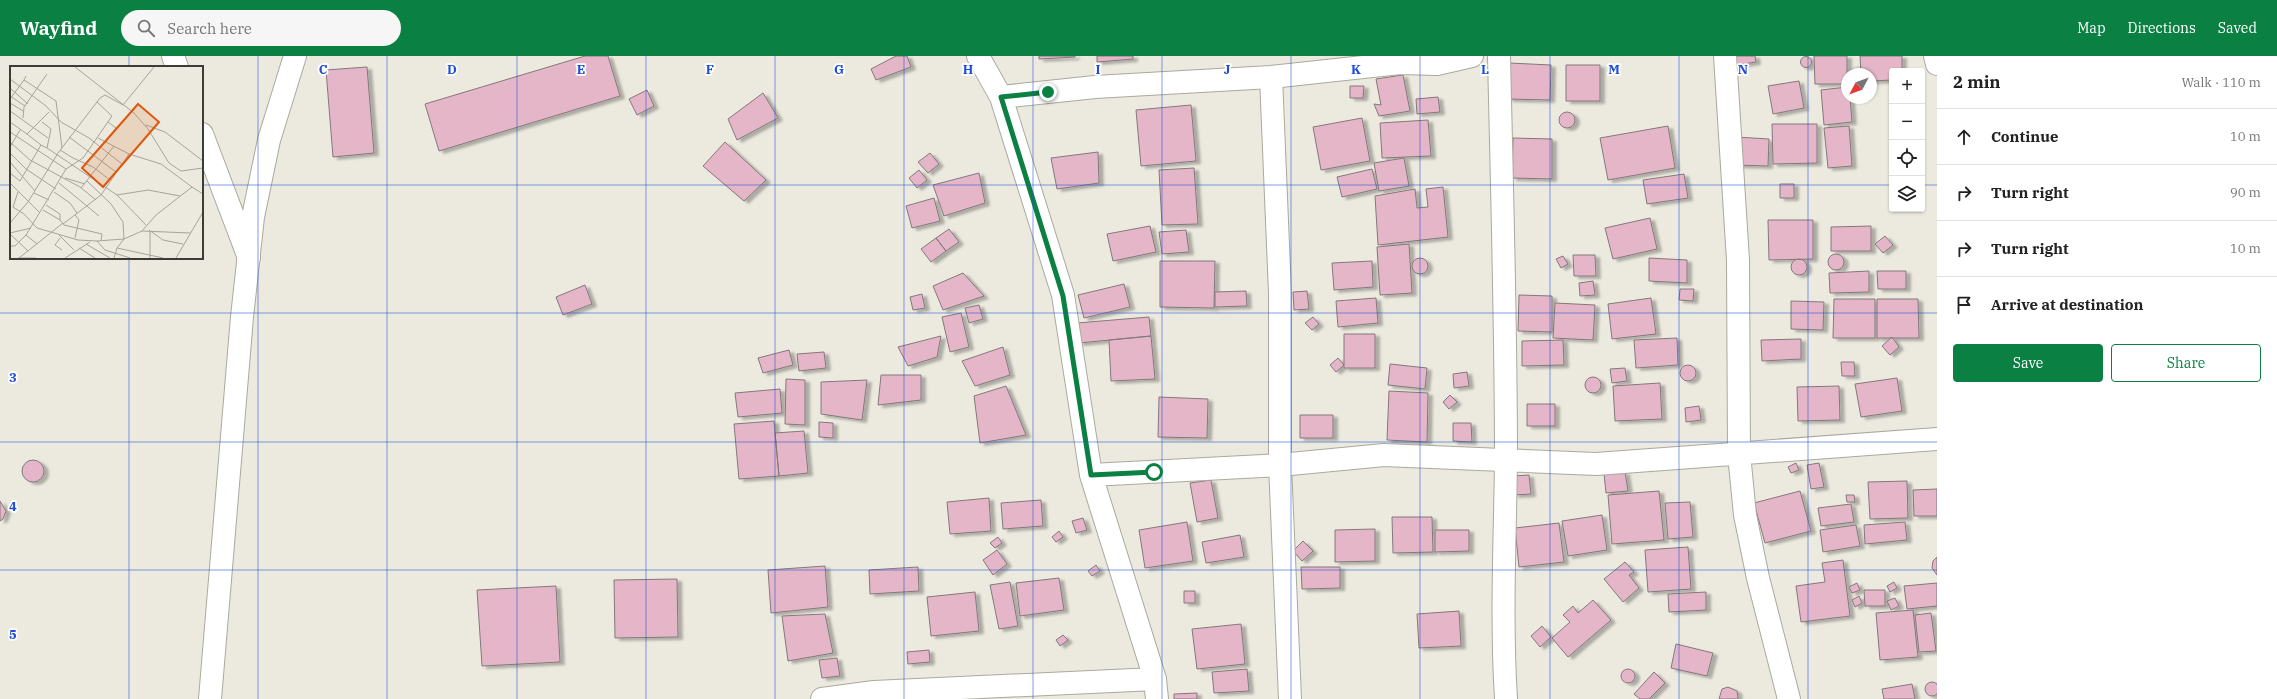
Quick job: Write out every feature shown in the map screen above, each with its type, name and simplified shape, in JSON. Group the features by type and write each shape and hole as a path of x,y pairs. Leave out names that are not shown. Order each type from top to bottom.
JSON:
{"street":[{"path":"173,56 177,66"},
{"path":"210,699 253,216 269,140 295,56"},
{"path":"822,699 874,692 1156,689 1091,475 1063,296 1001,97 978,56"},
{"path":"1001,97 1095,87 1271,77 1400,63 1437,64 1472,56"},
{"path":"1499,56 1505,272 1506,460 1503,652 1506,699"},
{"path":"1725,56 1738,260 1739,454 1745,515 1758,578 1789,699"},
{"path":"1936,56 1937,64"},
{"path":"1271,77 1280,293 1280,465 1290,699"},
{"path":"203,137 249,258"},
{"path":"1091,475 1280,465 1384,455 1596,464 1937,439"}],"building":[{"path":"585,56 608,56 620,96 439,151 425,104"},
{"path":"896,56 907,56 911,67 876,80 871,69"},
{"path":"1039,56 1075,56 1075,57 1039,59"},
{"path":"1097,56 1133,56 1133,59 1097,62"},
{"path":"1735,56 1755,56 1756,62 1737,65"},
{"path":"1814,56 1847,56 1847,68 1841,68 1841,84 1815,84"},
{"path":"1860,56 1902,56 1902,68 1889,68 1889,80 1877,81 1877,68 1861,68"},
{"path":"1804,57 1808,57 1810,58 1810,66 1804,67 1801,64 1801,60"},
{"path":"1509,63 1551,65 1550,100 1508,99"},
{"path":"1566,65 1600,65 1600,101 1566,101"},
{"path":"367,67 374,153 333,157 326,70"},
{"path":"1403,75 1410,111 1379,116 1374,104 1381,105 1376,79"},
{"path":"1799,81 1804,108 1773,114 1768,86"},
{"path":"1350,86 1364,86 1363,98 1350,98"},
{"path":"1841,88 1841,104 1850,104 1852,122 1824,125 1821,90"},
{"path":"647,90 654,106 637,115 629,99"},
{"path":"763,93 778,118 737,140 728,119"},
{"path":"1438,97 1440,112 1417,114 1416,99"},
{"path":"1191,105 1196,161 1141,166 1136,110"},
{"path":"1567,112 1574,117 1575,120 1570,127 1567,128 1560,123 1559,120 1564,113"},
{"path":"1362,118 1370,161 1321,170 1313,127"},
{"path":"1428,120 1431,156 1382,158 1380,123"},
{"path":"1772,124 1817,124 1817,163 1773,164"},
{"path":"1668,126 1675,168 1608,180 1600,138"},
{"path":"1849,126 1852,166 1828,168 1824,128"},
{"path":"1736,137 1769,139 1768,166 1736,165"},
{"path":"1513,138 1552,139 1552,179 1512,178"},
{"path":"725,142 766,180 744,201 703,166"},
{"path":"1098,152 1099,183 1057,189 1051,158"},
{"path":"930,153 939,164 928,173 918,162"},
{"path":"1404,158 1409,186 1379,191 1374,163"},
{"path":"1194,168 1198,224 1162,225 1159,170"},
{"path":"1372,169 1377,189 1342,197 1337,177"},
{"path":"919,170 927,180 917,188 909,178"},
{"path":"979,173 985,203 944,216 933,185"},
{"path":"1684,174 1688,198 1647,204 1643,180"},
{"path":"1780,184 1794,184 1794,198 1780,198"},
{"path":"1443,187 1448,237 1378,245 1375,196 1415,189 1417,208 1428,207 1426,189"},
{"path":"934,198 940,221 912,228 906,206"},
{"path":"1650,218 1657,249 1613,259 1605,228"},
{"path":"1768,220 1813,220 1813,259 1769,260"},
{"path":"1150,226 1156,252 1113,261 1107,234"},
{"path":"1871,226 1871,251 1831,251 1831,227"},
{"path":"949,229 959,242 946,251 936,238"},
{"path":"1186,230 1189,252 1162,254 1159,232"},
{"path":"1885,236 1893,245 1883,253 1875,244"},
{"path":"936,238 946,251 931,262 921,249"},
{"path":"1409,244 1412,293 1380,295 1377,247"},
{"path":"1836,254 1843,259 1844,262 1839,269 1836,270 1829,265 1828,262 1833,255"},
{"path":"1573,255 1595,255 1596,276 1574,276"},
{"path":"1563,256 1568,264 1561,268 1556,259"},
{"path":"1420,258 1427,263 1428,266 1423,273 1420,274 1413,269 1412,266 1417,259"},
{"path":"1649,258 1687,260 1687,283 1649,281"},
{"path":"1799,259 1806,264 1807,267 1802,274 1799,275 1792,270 1791,267 1796,260"},
{"path":"1160,261 1215,261 1214,308 1160,307"},
{"path":"1372,261 1373,287 1334,290 1332,263"},
{"path":"1869,271 1869,292 1830,293 1829,273"},
{"path":"1877,271 1906,271 1906,289 1878,289"},
{"path":"963,273 984,296 943,310 933,286"},
{"path":"1593,281 1595,295 1580,296 1579,283"},
{"path":"1124,284 1130,307 1084,318 1078,295"},
{"path":"585,285 592,304 563,315 556,297"},
{"path":"1680,289 1694,289 1693,301 1679,300"},
{"path":"1246,291 1247,306 1215,307 1215,292"},
{"path":"1307,291 1309,309 1294,310 1293,292"},
{"path":"922,294 925,308 913,310 910,297"},
{"path":"1519,295 1552,296 1552,332 1518,331"},
{"path":"1376,298 1378,323 1338,327 1336,301"},
{"path":"1651,298 1656,334 1612,339 1608,304"},
{"path":"1834,299 1875,299 1875,338 1833,338"},
{"path":"1877,299 1918,299 1919,338 1877,338"},
{"path":"1791,301 1824,302 1823,330 1791,329"},
{"path":"1555,303 1595,305 1593,340 1553,338"},
{"path":"979,305 983,319 969,323 965,308"},
{"path":"961,313 969,347 950,352 942,317"},
{"path":"1149,317 1151,336 1079,343 1077,323"},
{"path":"1313,317 1319,324 1312,330 1305,323"},
{"path":"1344,334 1375,334 1375,368 1344,368"},
{"path":"941,336 937,357 908,366 898,347"},
{"path":"1151,336 1155,379 1111,381 1109,340"},
{"path":"1892,337 1899,347 1890,355 1882,346"},
{"path":"1677,338 1678,365 1636,368 1634,340"},
{"path":"1801,339 1801,359 1762,361 1761,340"},
{"path":"1563,340 1564,365 1522,366 1522,341"},
{"path":"1003,347 1010,375 975,386 962,361"},
{"path":"789,350 793,365 763,373 758,358"},
{"path":"824,352 826,368 799,371 797,354"},
{"path":"1338,358 1344,365 1336,372 1330,365"},
{"path":"1841,362 1854,362 1855,376 1842,376"},
{"path":"1390,364 1427,368 1425,389 1388,385"},
{"path":"1688,365 1695,370 1696,373 1691,380 1688,381 1681,376 1680,373 1685,366"},
{"path":"1625,368 1627,381 1612,383 1610,369"},
{"path":"1467,372 1469,386 1454,388 1453,374"},
{"path":"881,375 921,375 921,400 878,405"},
{"path":"1593,377 1600,382 1601,385 1596,392 1593,393 1586,388 1585,385 1590,378"},
{"path":"1897,378 1902,411 1861,417 1855,384"},
{"path":"786,379 805,380 805,425 785,424"},
{"path":"867,380 862,420 821,414 821,382"},
{"path":"1660,383 1662,419 1615,421 1613,386"},
{"path":"1006,386 1026,435 980,443 974,396"},
{"path":"1839,386 1840,420 1798,421 1797,387"},
{"path":"780,389 782,413 738,417 735,393"},
{"path":"1389,391 1428,393 1427,442 1387,440"},
{"path":"1450,395 1457,402 1449,409 1443,402"},
{"path":"1159,397 1208,399 1207,438 1158,437"},
{"path":"1527,404 1555,404 1555,426 1527,426"},
{"path":"1699,406 1701,420 1686,422 1685,408"},
{"path":"1300,415 1333,415 1333,438 1300,438"},
{"path":"774,421 779,476 739,479 734,424"},
{"path":"819,422 833,423 833,438 819,437"},
{"path":"1453,423 1471,423 1472,442 1453,441"},
{"path":"804,431 808,473 779,476 775,433"},
{"path":"29,460 37,460 44,467 44,475 37,482 29,482 22,475 22,467"},
{"path":"1796,463 1799,470 1791,473 1788,467"},
{"path":"1819,463 1824,487 1811,489 1807,465"},
{"path":"1625,472 1628,491 1606,493 1604,474"},
{"path":"1529,475 1531,494 1514,495 1513,476"},
{"path":"1211,480 1218,518 1197,522 1190,483"},
{"path":"1907,481 1908,518 1870,519 1868,482"},
{"path":"1937,489 1937,516 1914,516 1913,490"},
{"path":"1659,491 1664,540 1612,544 1608,495"},
{"path":"1800,491 1811,531 1765,543 1754,503"},
{"path":"1846,495 1854,495 1855,502 1847,502"},
{"path":"989,498 991,531 950,534 947,502"},
{"path":"1041,500 1043,526 1003,529 1001,503"},
{"path":"0,501 6,511 3,519 0,521"},
{"path":"1690,502 1693,537 1668,539 1665,503"},
{"path":"1851,504 1854,522 1821,526 1818,508"},
{"path":"1602,515 1607,550 1568,556 1562,521"},
{"path":"1392,517 1432,517 1433,552 1393,553"},
{"path":"1083,518 1087,530 1076,533 1072,521"},
{"path":"1187,522 1193,561 1145,568 1139,530"},
{"path":"1905,522 1907,540 1865,544 1864,525"},
{"path":"1559,523 1564,562 1519,567 1515,528"},
{"path":"1856,525 1860,546 1823,552 1820,530"},
{"path":"1375,529 1375,561 1335,562 1335,530"},
{"path":"1435,530 1469,530 1469,551 1435,552"},
{"path":"1059,531 1063,537 1056,542 1052,537"},
{"path":"1240,535 1244,557 1206,563 1202,542"},
{"path":"998,537 1002,543 995,548 990,543"},
{"path":"1303,541 1313,551 1302,561 1293,551"},
{"path":"1688,547 1691,589 1648,592 1645,550"},
{"path":"997,550 1007,564 993,575 983,560"},
{"path":"1937,557 1937,575 1932,568 1933,561"},
{"path":"1843,560 1850,616 1801,622 1796,586 1825,582 1822,563"},
{"path":"1625,562 1634,572 1629,575 1639,588 1623,602 1604,579"},
{"path":"1096,565 1100,571 1092,576 1088,571"},
{"path":"825,566 828,607 771,613 768,570"},
{"path":"918,567 919,591 870,594 869,570"},
{"path":"1301,567 1340,567 1340,588 1302,589"},
{"path":"1059,578 1064,610 1020,616 1016,583"},
{"path":"677,579 678,637 615,638 614,580"},
{"path":"1010,582 1018,626 999,629 990,585"},
{"path":"1894,582 1897,588 1890,592 1887,586"},
{"path":"1857,583 1860,590 1852,593 1849,587"},
{"path":"1937,583 1937,606 1907,609 1904,586"},
{"path":"556,586 560,662 482,666 477,590"},
{"path":"1864,590 1885,590 1885,606 1865,606"},
{"path":"1184,591 1195,591 1195,603 1184,603"},
{"path":"975,592 979,631 931,636 927,597"},
{"path":"1706,592 1706,610 1669,612 1668,594"},
{"path":"1859,596 1862,603 1855,607 1852,600"},
{"path":"1895,598 1899,606 1891,610 1887,601"},
{"path":"1593,600 1611,620 1568,657 1552,638 1570,622 1563,615 1573,606 1578,613"},
{"path":"1913,610 1918,657 1880,660 1876,613"},
{"path":"1459,611 1461,646 1419,648 1417,614"},
{"path":"1931,613 1936,651 1919,652 1915,615"},
{"path":"825,614 833,653 788,661 782,616"},
{"path":"1241,624 1245,664 1197,669 1192,629"},
{"path":"1542,626 1551,637 1540,647 1531,636"},
{"path":"1063,635 1068,640 1060,646 1056,640"},
{"path":"1676,644 1713,653 1707,676 1671,668"},
{"path":"929,650 930,662 908,664 907,652"},
{"path":"837,658 840,676 822,678 819,660"},
{"path":"1247,669 1249,691 1214,693 1212,672"},
{"path":"1625,669 1631,669 1635,673 1635,679 1631,683 1625,683 1621,679 1621,673"},
{"path":"1654,672 1665,683 1649,699 1640,699 1634,694"},
{"path":"1932,682 1937,684 1939,689 1937,694 1932,696 1927,694 1925,689 1927,684"},
{"path":"1912,684 1915,699 1884,699 1882,689"},
{"path":"1728,687 1737,691 1738,699 1719,699 1722,689"},
{"path":"1197,693 1197,699 1174,699 1174,694"}],"route":[{"path":"1048,92 1001,97 1063,296 1091,475 1154,472"}]}
